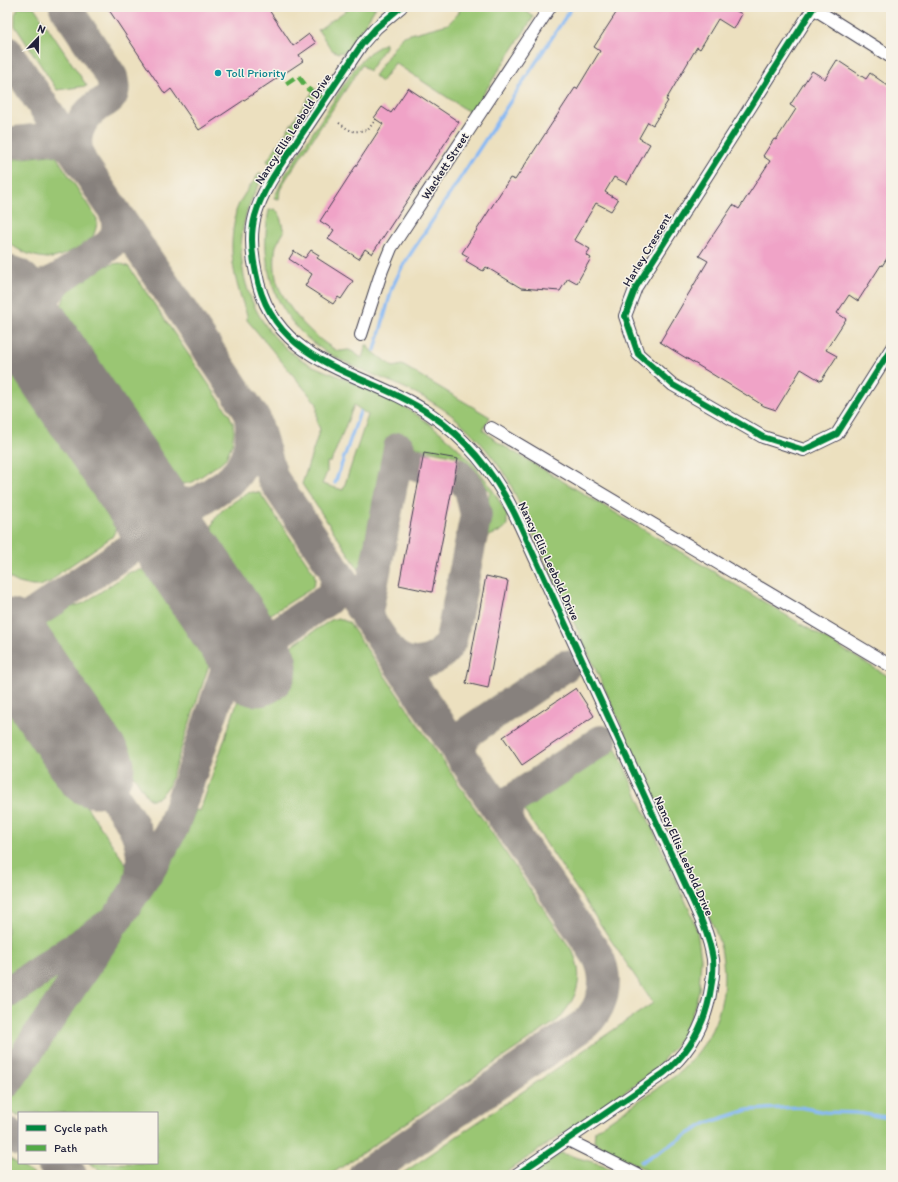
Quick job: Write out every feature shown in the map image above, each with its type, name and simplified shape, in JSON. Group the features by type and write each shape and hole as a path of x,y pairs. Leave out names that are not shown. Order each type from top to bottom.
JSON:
{"street":[{"name":"Nancy Ellis Leebold Drive","path":"401,7 376,28 362,44 266,188 255,216 253,227 252,243 258,284 267,310 284,333 295,343 322,361 396,394 430,414 452,430 471,450 501,488 518,519 704,926 713,955 713,977 707,1010 702,1026 685,1053 664,1073 516,1175"},
{"name":"Wackett Street","path":"361,336 382,270 391,248 550,7"},
{"name":"Harley Crescent","path":"891,57 813,8 636,287 626,316 638,354 673,385 763,437 804,450 837,434 891,349"},
{"path":"491,428 891,666"},
{"path":"568,1140 638,1175"}],"path":[{"path":"339,124 351,132 368,130 376,120"}],"green space":[{"path":"19,7 34,7 87,86 57,90 15,26 15,14"},
{"path":"351,7 376,7 348,51 338,53 332,50 318,30"},
{"path":"461,7 520,7 533,16 471,113 395,63 381,82 374,76 403,36 448,24 458,14"},
{"path":"385,43 385,47 369,71 362,65 286,179 280,190 279,199 274,198 285,175 357,65 369,53"},
{"path":"315,88 313,102 272,164 270,164 267,161"},
{"path":"50,155 56,156 97,219 94,233 90,240 78,248 53,258 47,258 35,256 22,251 7,241 7,160"},
{"path":"260,172 263,178 250,203 244,224 241,246 243,268 248,289 256,309 267,328 282,344 299,358 313,366 377,393 396,403 418,416 444,435 471,461 496,495 507,515 507,524 501,530 487,537 483,528 481,527 490,492 461,457 395,443 369,572 360,571 302,484 320,429 317,423 317,404 247,320 247,315 236,282 232,236 236,212 243,197","holes":["354,405 368,415 343,490 322,484 327,472 327,462 331,462"]},
{"path":"275,209 279,213 284,232 275,250 275,271 278,285 294,313 317,337 338,351 349,350 362,358 366,345 368,345 369,349 393,367 402,365 490,417 483,430 499,443 891,678 891,1175 655,1175 594,1142 595,1131 675,1076 699,1051 708,1037 720,1006 723,989 724,972 722,954 718,939 709,916 508,479 493,458 469,430 450,414 414,392 333,356 314,344 298,329 285,312 269,275 266,254 266,232 269,210"},
{"path":"120,263 129,267 229,414 233,423 234,432 232,444 226,458 193,482 184,484 172,480 163,470 61,315 62,305 66,295 80,279 100,268"},
{"path":"7,351 106,498 117,522 117,526 112,537 61,572 50,582 39,586 19,583 7,577"},
{"path":"247,493 260,493 315,575 315,582 311,589 271,614 267,614 258,607 212,540 211,531 216,517 233,502"},
{"path":"147,570 156,575 212,656 169,785 156,799 149,799 39,634 41,625 66,609 84,603 130,572"},
{"path":"339,618 349,623 573,952 577,962 579,980 574,996 565,1012 558,1020 330,1175 107,1175 90,1164 158,1164 158,1112 18,1112 18,1116 7,1109 7,1098 127,923 186,833 196,810 200,811 241,691 245,695 290,667 282,652 331,620"},
{"path":"7,689 131,872 124,891 115,907 7,980"},
{"path":"612,740 690,911 697,931 701,958 699,991 686,1029 675,1046 655,1069 643,1079 502,1175 400,1175 653,1003 521,806 524,799"},
{"path":"77,958 78,960 7,1065 7,1005"},
{"path":"561,1153 603,1165 621,1175 530,1175"},
{"path":"7,1157 35,1175 7,1175"}],"building":[{"name":"Toll Priority","path":"107,7 267,7 293,46 309,34 316,43 299,55 303,61 199,130 171,89 165,94"},
{"path":"620,7 729,7 742,14 734,29 718,19 700,49 697,47 666,100 668,101 653,125 648,122 639,138 650,144 627,184 614,177 605,192 618,200 611,211 596,203 574,240 590,249 586,255 591,258 577,283 568,278 560,291 521,288 486,267 483,271 466,261 469,257 462,253 510,178 515,180 575,88 577,89 600,51 594,47"},
{"path":"837,60 866,79 870,73 891,88 891,252 858,301 849,295 837,313 846,319 826,350 837,356 821,381 801,369 776,410 764,406 660,342 708,261 699,256 733,205 739,209 770,161 763,156 774,139 776,140 796,109 790,105 812,71 825,79"},
{"path":"408,88 459,122 372,254 365,249 359,259 328,239 334,230 320,221 383,124 374,118 382,107 391,113"},
{"path":"311,250 319,255 317,258 353,281 341,299 338,297 333,304 305,286 312,274 289,259 294,251 305,258"},
{"path":"424,453 458,459 432,592 399,585"},
{"path":"486,576 508,581 488,688 466,683"},
{"path":"576,688 594,716 522,765 503,737"}],"waterway":[{"path":"375,350 392,288 402,267 572,7"},
{"path":"335,483 360,412"},
{"path":"641,1162 707,1123 748,1110 799,1107 825,1112 857,1113 891,1118"}],"taxiway":[{"path":"65,7 112,77 114,86 111,97 91,111 85,117 78,130 76,145 81,161"},
{"path":"7,52 255,419 273,479 597,955 601,964 604,983 601,1001 592,1017 585,1024 364,1175"},
{"path":"7,143 53,138 62,141 73,149"},
{"path":"7,281 26,287 35,287 51,283 67,274 112,242 117,229 117,220 114,211"},
{"path":"59,279 47,294 40,310 38,328 43,346 103,438 143,492 162,502 175,504 202,500"},
{"path":"7,632 231,480 237,473 248,451 251,434 250,417"},
{"path":"366,617 399,448"},
{"path":"395,467 400,463 411,463 421,466"},
{"path":"389,650 396,657 405,661 414,663 423,662 432,660 440,655 451,640 476,515 470,489 457,474"},
{"path":"7,993 116,920 155,861 173,827 227,669 233,663 327,600 332,593 336,582 334,570"},
{"path":"463,759 461,745 468,732 565,666"},
{"path":"510,828 508,813 514,799 601,741"},
{"path":"94,767 133,825 139,839 142,854 142,869 138,885"},
{"path":"7,1082 108,932"},
{"path":"7,1133 18,1140"},
{"path":"54,1164 71,1175"}],"runway":[{"path":"7,296 257,666"},
{"path":"7,639 94,767"}],"marked path":[{"path":"286,84 298,76 308,89 325,100"}],"cycle path":[{"path":"401,7 376,28 362,44 280,166 263,195 253,223 252,244 256,273 266,304 281,328 301,347 325,362 405,399 445,425 471,449 493,478 520,525 699,914 711,948 713,962 709,1001 701,1024 689,1046 674,1064 664,1073 516,1175"},
{"path":"814,7 636,287 625,316 638,354 673,385 763,437 804,450 837,434 891,349"}],"place":[{"name":"Toll Priority","path":"218,73"}]}
